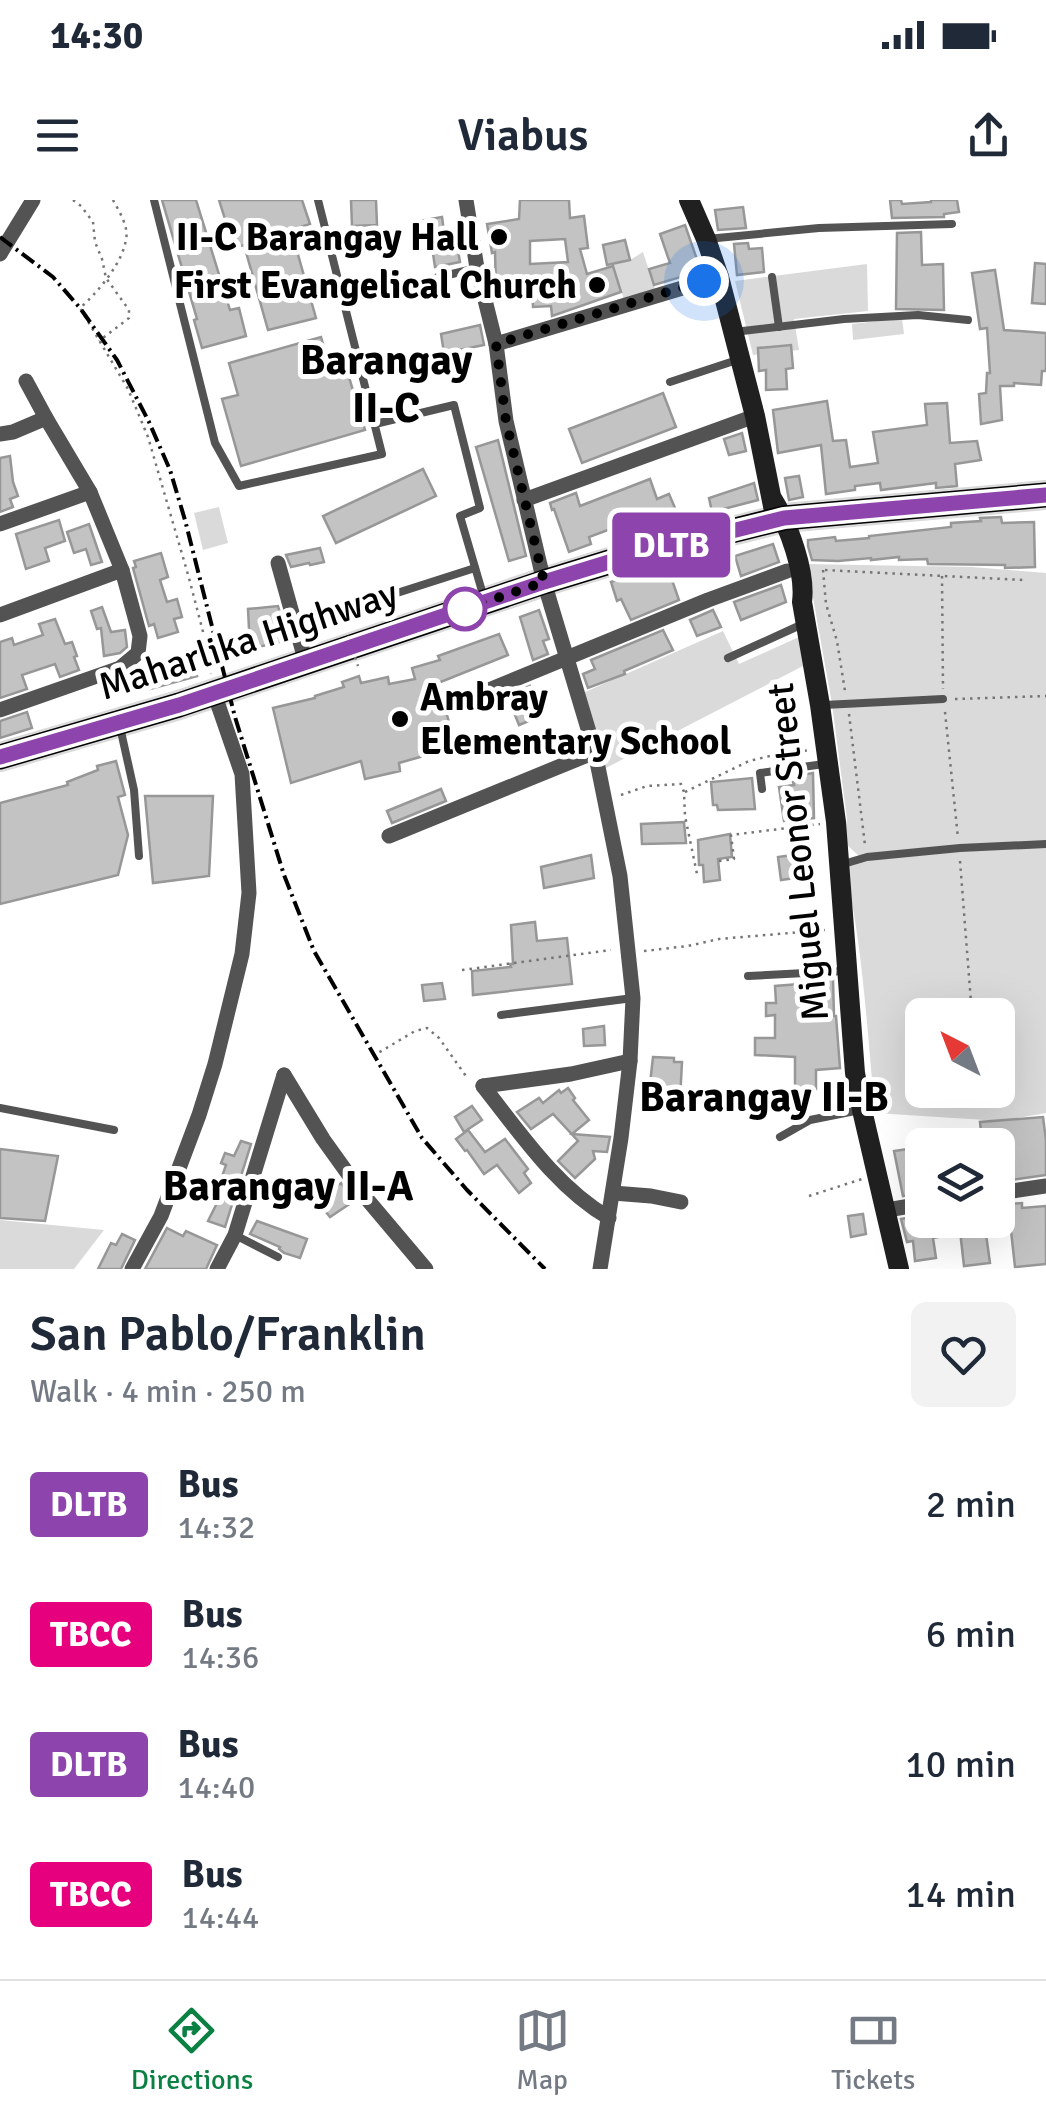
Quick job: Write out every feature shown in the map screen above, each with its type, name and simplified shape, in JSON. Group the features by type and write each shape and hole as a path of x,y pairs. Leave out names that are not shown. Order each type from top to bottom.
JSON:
{"main road":[{"name":"Maharlika Highway","path":"0,757 214,693 544,582 777,512 1046,495"}],"street":[{"path":"0,254 32,200"},
{"path":"466,200 496,344 506,421 544,582 594,752 620,876 634,998 630,1061 600,1269"},
{"name":"Miguel Leonor Street","path":"689,200 720,277 777,512 779,542 793,571 794,594 803,612 836,822 855,1073 899,1269"},
{"path":"496,344 720,277"},
{"path":"0,710 120,668 138,653 140,636 122,570 90,492 26,381"},
{"path":"524,500 755,416"},
{"path":"0,434 46,418"},
{"path":"0,524 90,492"},
{"path":"278,564 306,663"},
{"path":"0,615 122,570"},
{"path":"490,690 708,600 793,571"},
{"path":"132,1269 161,1216 216,1064 242,954 249,893 242,774 214,693"},
{"path":"389,836 594,752"},
{"path":"483,1086 630,1061"},
{"path":"217,1269 235,1235 284,1074 361,1192 426,1269"},
{"path":"483,1086 548,1166 589,1207 609,1218"},
{"path":"1015,1191 1046,1186"},
{"path":"613,1193 681,1202"},
{"path":"886,1210 905,1207"}],"lane":[{"path":"154,200 216,442 239,486 382,454 318,200"},
{"path":"706,239 819,228 952,224"},
{"path":"406,285 478,268"},
{"path":"772,277 779,326"},
{"path":"733,332 918,314 968,320"},
{"path":"670,382 740,358"},
{"path":"374,424 454,406 480,508 460,516 485,602"},
{"path":"397,594 475,568"},
{"path":"728,658 803,612"},
{"path":"820,705 943,699"},
{"path":"119,722 134,790 139,856"},
{"path":"762,789 760,772 828,764"},
{"path":"840,865 861,857 1046,844"},
{"path":"748,976 847,971"},
{"path":"501,1015 634,998"},
{"path":"0,1108 114,1130"},
{"path":"780,1137 810,1120 862,1110"},
{"path":"235,1235 278,1257"}],"path":[{"path":"74,200 93,222 106,278 130,310 129,318 98,342"},
{"path":"113,200 128,236 97,294 80,308 128,390 148,437 208,651 214,693"},
{"path":"793,571 1024,580"},
{"path":"942,576 943,699 1046,696"},
{"path":"348,636 358,666"},
{"path":"606,800 647,786 681,784 697,874"},
{"path":"718,861 734,858 731,835 836,822"},
{"path":"462,970 688,946 719,939 844,929"},
{"path":"373,1056 427,1028 440,1038 469,1080 483,1086"},
{"path":"809,1196 878,1174"}],"shaded area":[{"path":"643,252 657,295 626,306 613,264"},
{"path":"867,264 868,311 794,319 799,350 753,355 735,281"},
{"path":"902,318 904,334 853,340 852,324"},
{"path":"219,507 228,543 203,550 194,513"},
{"path":"807,564 972,567 1046,573 1046,1113 1001,1121 875,1113 860,956 844,863 860,857 845,843 847,819 832,704"},
{"path":"723,631 739,664 799,637 803,666 606,768 583,693"},
{"path":"0,1220 104,1230 74,1269 0,1269"}],"building":[{"path":"162,200 196,200 230,310 239,308 246,336 202,348"},
{"path":"219,200 302,200 310,224 291,230 316,318 268,330 244,245 234,248"},
{"path":"351,200 376,200 377,225 352,226"},
{"path":"520,200 569,200 570,218 584,216 588,248 580,249 587,274 613,266 621,292 552,316 551,306 533,307 532,287 496,291 495,252 492,253 487,224 519,219","holes":["565,239 568,262 530,264 530,241"]},
{"path":"890,200 901,200 902,204 957,200 959,212 944,217 892,218"},
{"path":"743,207 746,228 718,230 715,210"},
{"path":"442,217 446,246 457,245 460,262 435,267 432,247 417,250 414,222"},
{"path":"685,225 701,271 654,285 649,269 670,263 660,234"},
{"path":"921,232 922,265 943,264 944,310 896,309 897,233"},
{"path":"625,240 630,260 607,265 603,245"},
{"path":"748,243 749,249 762,248 764,272 737,275 734,244"},
{"path":"1035,263 1046,264 1046,304 1032,303"},
{"path":"995,270 1004,330 1046,333 1046,371 1042,371 1041,385 1000,386 1002,420 981,424 979,394 986,393 990,373 987,328 980,329 972,273"},
{"path":"480,325 484,345 444,353 441,334"},
{"path":"321,337 333,378 348,374 365,430 241,466 222,399 238,395 229,363"},
{"path":"791,345 793,368 786,369 787,389 766,390 766,370 759,371 758,348"},
{"path":"663,393 676,427 582,463 569,429"},
{"path":"827,401 833,441 846,440 850,467 878,463 873,432 927,425 925,404 947,403 950,443 977,441 981,460 955,464 957,486 936,488 936,483 881,490 880,483 826,494 821,445 778,453 773,410"},
{"path":"742,433 746,451 729,455 724,439"},
{"path":"498,440 526,556 509,561 476,447"},
{"path":"10,456 18,496 10,499 13,507 0,512 0,458"},
{"path":"423,469 436,496 336,543 323,516"},
{"path":"799,476 803,497 789,500 785,478"},
{"path":"650,479 657,499 669,494 678,515 668,519 664,509 589,537 591,544 569,552 550,503 576,493 580,506"},
{"path":"754,483 758,500 712,512 709,498"},
{"path":"1001,517 1002,523 1034,522 1035,567 928,564 927,559 899,557 812,560 808,546 808,540 869,538"},
{"path":"59,520 65,541 45,548 49,561 26,569 16,534"},
{"path":"89,524 102,562 91,565 86,549 74,553 67,532"},
{"path":"773,544 779,562 741,576 735,556"},
{"path":"320,548 324,562 310,565 291,567 286,555"},
{"path":"161,553 168,577 160,580 167,602 177,599 182,617 174,619 178,632 158,638 154,624 149,626 133,568 134,561"},
{"path":"689,558 693,573 672,580 679,600 631,620 621,599 617,601 611,582"},
{"path":"781,585 786,602 741,620 734,602"},
{"path":"278,606 288,640 250,649 248,609"},
{"path":"102,607 111,632 125,630 127,647 120,653 104,656 101,628 97,629 91,611"},
{"path":"539,610 549,639 543,641 548,654 533,660 520,617"},
{"path":"713,610 721,627 697,636 690,620"},
{"path":"330,611 333,627 309,633 305,618"},
{"path":"55,619 65,644 72,642 79,670 60,677 55,664 22,675 27,689 0,698 0,642 12,638 14,645 43,635 39,624"},
{"path":"663,630 673,650 588,688 583,674 595,669 591,660"},
{"path":"499,634 508,655 438,683 456,747 399,763 400,771 365,779 361,761 291,783 273,708 315,698 344,687 342,682 359,676 361,683 388,677 389,684 415,679 412,668"},
{"path":"193,660 197,676 150,689 145,673"},
{"path":"530,686 541,716 519,725 507,695"},
{"path":"27,712 32,728 0,738 0,721"},
{"path":"116,761 125,795 118,797 128,835 118,875 0,904 0,803 68,785 67,782 98,770 97,766"},
{"path":"813,773 814,818 784,821 779,787 794,785 796,776"},
{"path":"752,778 755,809 718,810 713,805 711,782"},
{"path":"441,789 446,801 392,823 387,811"},
{"path":"145,796 213,796 209,876 153,883"},
{"path":"684,822 686,843 642,844 641,824"},
{"path":"730,834 732,857 718,859 720,880 704,882 698,840"},
{"path":"806,853 809,876 781,880 778,857"},
{"path":"591,855 594,878 544,888 541,867"},
{"path":"535,922 537,941 567,938 572,984 473,995 472,971 513,964 511,925"},
{"path":"833,979 840,1068 816,1070 816,1089 795,1090 795,1057 755,1055 755,1038 775,1038 775,1015 766,1016 766,1003 776,1003 775,986"},
{"path":"442,983 445,999 424,1001 422,985"},
{"path":"604,1026 605,1045 584,1046 583,1029"},
{"path":"653,1057 682,1062 680,1100 675,1104 648,1101"},
{"path":"568,1088 589,1120 572,1134 610,1137 607,1152 593,1151 595,1159 575,1178 558,1161 578,1141 553,1114 531,1129 517,1112 539,1098 543,1103"},
{"path":"472,1106 482,1120 464,1132 455,1117"},
{"path":"1043,1117 1046,1175 1015,1179 1015,1128 981,1128 980,1122"},
{"path":"468,1130 485,1152 505,1139 528,1169 524,1173 531,1183 519,1193 497,1165 484,1174 456,1139"},
{"path":"241,1141 251,1144 225,1227 208,1221 217,1203 214,1202 226,1165 221,1163 225,1153 234,1156"},
{"path":"0,1149 58,1156 45,1221 0,1218"},
{"path":"905,1149 905,1196 903,1196 894,1151"},
{"path":"341,1183 354,1201 330,1217 317,1201"},
{"path":"1022,1203 1022,1208 1046,1206 1046,1264 1015,1267 1012,1238 1015,1238 1015,1204"},
{"path":"863,1214 866,1234 851,1237 848,1216"},
{"path":"257,1221 307,1239 300,1258 250,1234"},
{"path":"167,1228 183,1236 186,1231 217,1245 206,1269 145,1269"},
{"path":"122,1234 135,1240 121,1269 98,1269 111,1243 116,1245"},
{"path":"906,1238 933,1238 936,1258 915,1261 913,1241 907,1242"},
{"path":"961,1238 987,1238 990,1263 964,1266"}],"railway":[{"path":"0,237 53,277 80,308 117,360 149,422 170,470 185,520 235,717 284,875 314,951 422,1138 545,1269"}],"bus line":[{"name":"DLTB","path":"0,757 179,705 544,582 745,526 784,518 1046,495"}],"place":[{"name":"II-C Barangay Hall","path":"499,237"},
{"name":"First Evangelical Church","path":"597,285"},
{"name":"Ambray Elementary School","path":"400,719"}],"district":[{"name":"Barangay II-C","path":"386,384"},
{"name":"Barangay II-B","path":"764,1097"},
{"name":"Barangay II-A","path":"288,1186"}],"route":[{"path":"465,609 544,582 506,421 496,344 704,281"}]}
